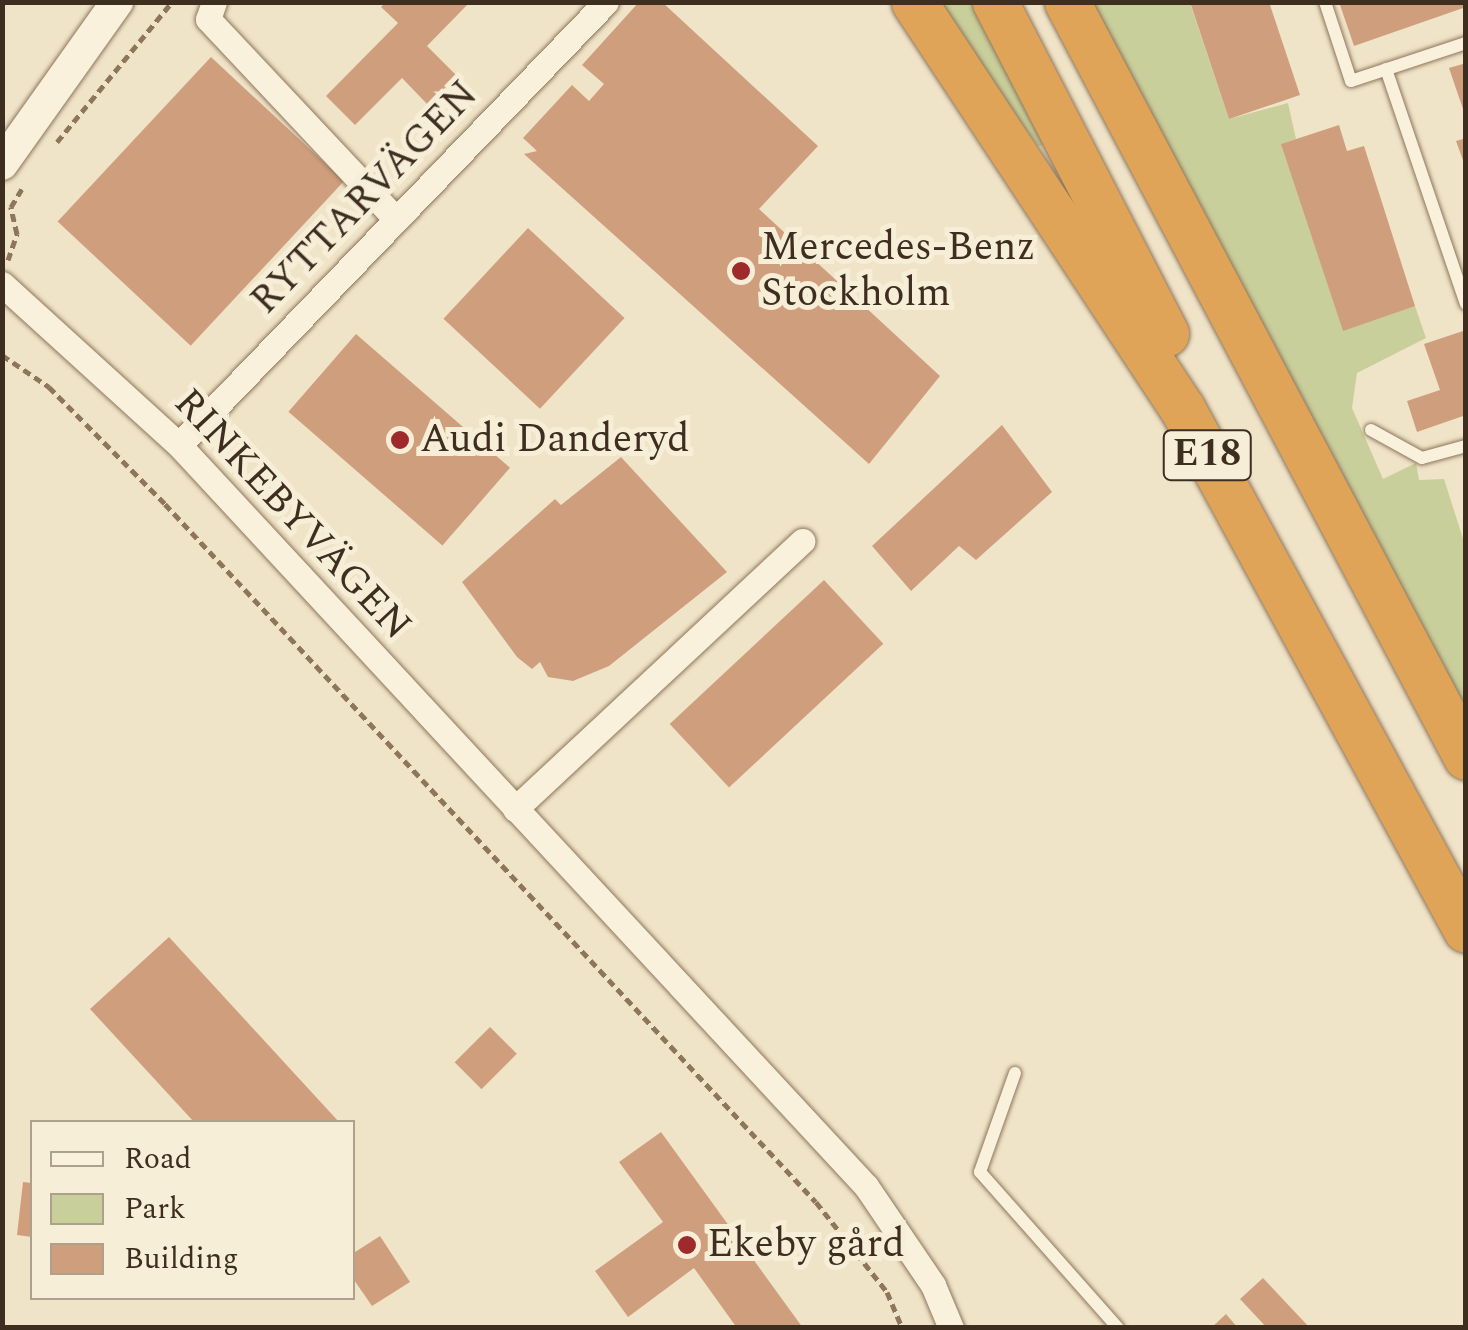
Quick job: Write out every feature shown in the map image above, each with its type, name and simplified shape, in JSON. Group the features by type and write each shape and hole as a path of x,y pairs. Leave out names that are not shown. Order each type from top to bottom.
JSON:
{"highway":[{"name":"E18","path":"914,2 1182,408 1466,930"},
{"path":"994,2 1466,892"},
{"path":"1068,2 1466,758"}],"street":[{"path":"14,173 117,2"},
{"path":"214,2 208,19 396,219"},
{"name":"RYTTARVÄGEN","path":"179,445 603,4"},
{"name":"RINKEBYVÄGEN","path":"2,284 179,445 866,1186 933,1285 951,1328"},
{"path":"515,809 802,542"}],"lane":[{"path":"1324,2 1351,81 1466,43"},
{"path":"1386,69 1466,304"},
{"path":"1371,430 1422,458 1466,446"},
{"path":"1015,1073 980,1172 1118,1328"}],"path":[{"path":"46,156 172,2"},
{"path":"2,266 16,234 11,207 14,173"},
{"path":"2,355 49,387 165,504 816,1202 887,1292 902,1328"}],"green space":[{"path":"935,3 971,3 1047,145 1038,146"},
{"path":"1092,3 1190,3 1229,119 1288,103 1296,139 1282,144 1415,306 1426,338 1357,373 1352,408 1383,479 1416,463 1419,480 1444,479 1465,545 1465,708"}],"building":[{"path":"386,2 470,2 427,46 457,76 428,105 402,78 355,125 326,96 398,23 381,7"},
{"name":"Mercedes-Benz Stockholm","path":"639,2 662,2 818,146 759,209 940,376 869,464 524,154 537,151 523,138 572,85 589,101 604,84 582,65"},
{"path":"1190,2 1269,2 1300,95 1229,119"},
{"path":"1339,2 1466,2 1466,7 1354,46"},
{"path":"211,57 344,181 191,346 58,222"},
{"path":"1466,63 1466,115 1465,115 1449,68"},
{"path":"1339,125 1347,151 1364,146 1415,306 1343,331 1281,144"},
{"path":"1466,138 1466,166 1465,166 1456,141"},
{"path":"528,228 625,318 540,409 443,319"},
{"path":"1466,330 1466,415 1417,432 1407,401 1440,390 1424,344"},
{"name":"Audi Danderyd","path":"356,334 510,468 442,546 288,412"},
{"path":"1002,425 1052,492 976,560 959,546 911,591 872,546"},
{"path":"621,457 727,572 609,666 573,681 548,677 540,662 532,669 517,657 462,582 555,499 561,505"},
{"path":"824,580 883,644 729,788 670,724"},
{"path":"169,937 337,1120 192,1120 90,1009"},
{"path":"490,1027 517,1054 482,1089 455,1062"},
{"name":"Ekeby gård","path":"661,1132 803,1328 737,1328 694,1268 628,1317 595,1271 663,1222 619,1162"},
{"path":"23,1182 30,1183 30,1237 17,1235"},
{"path":"380,1236 410,1282 372,1306 355,1281 355,1252"},
{"path":"1263,1278 1310,1328 1267,1328 1240,1299"},
{"path":"1226,1314 1238,1328 1211,1328"}],"place":[{"name":"Mercedes-Benz Stockholm","path":"741,271"},
{"name":"Audi Danderyd","path":"400,440"},
{"name":"Ekeby gård","path":"687,1245"}]}
